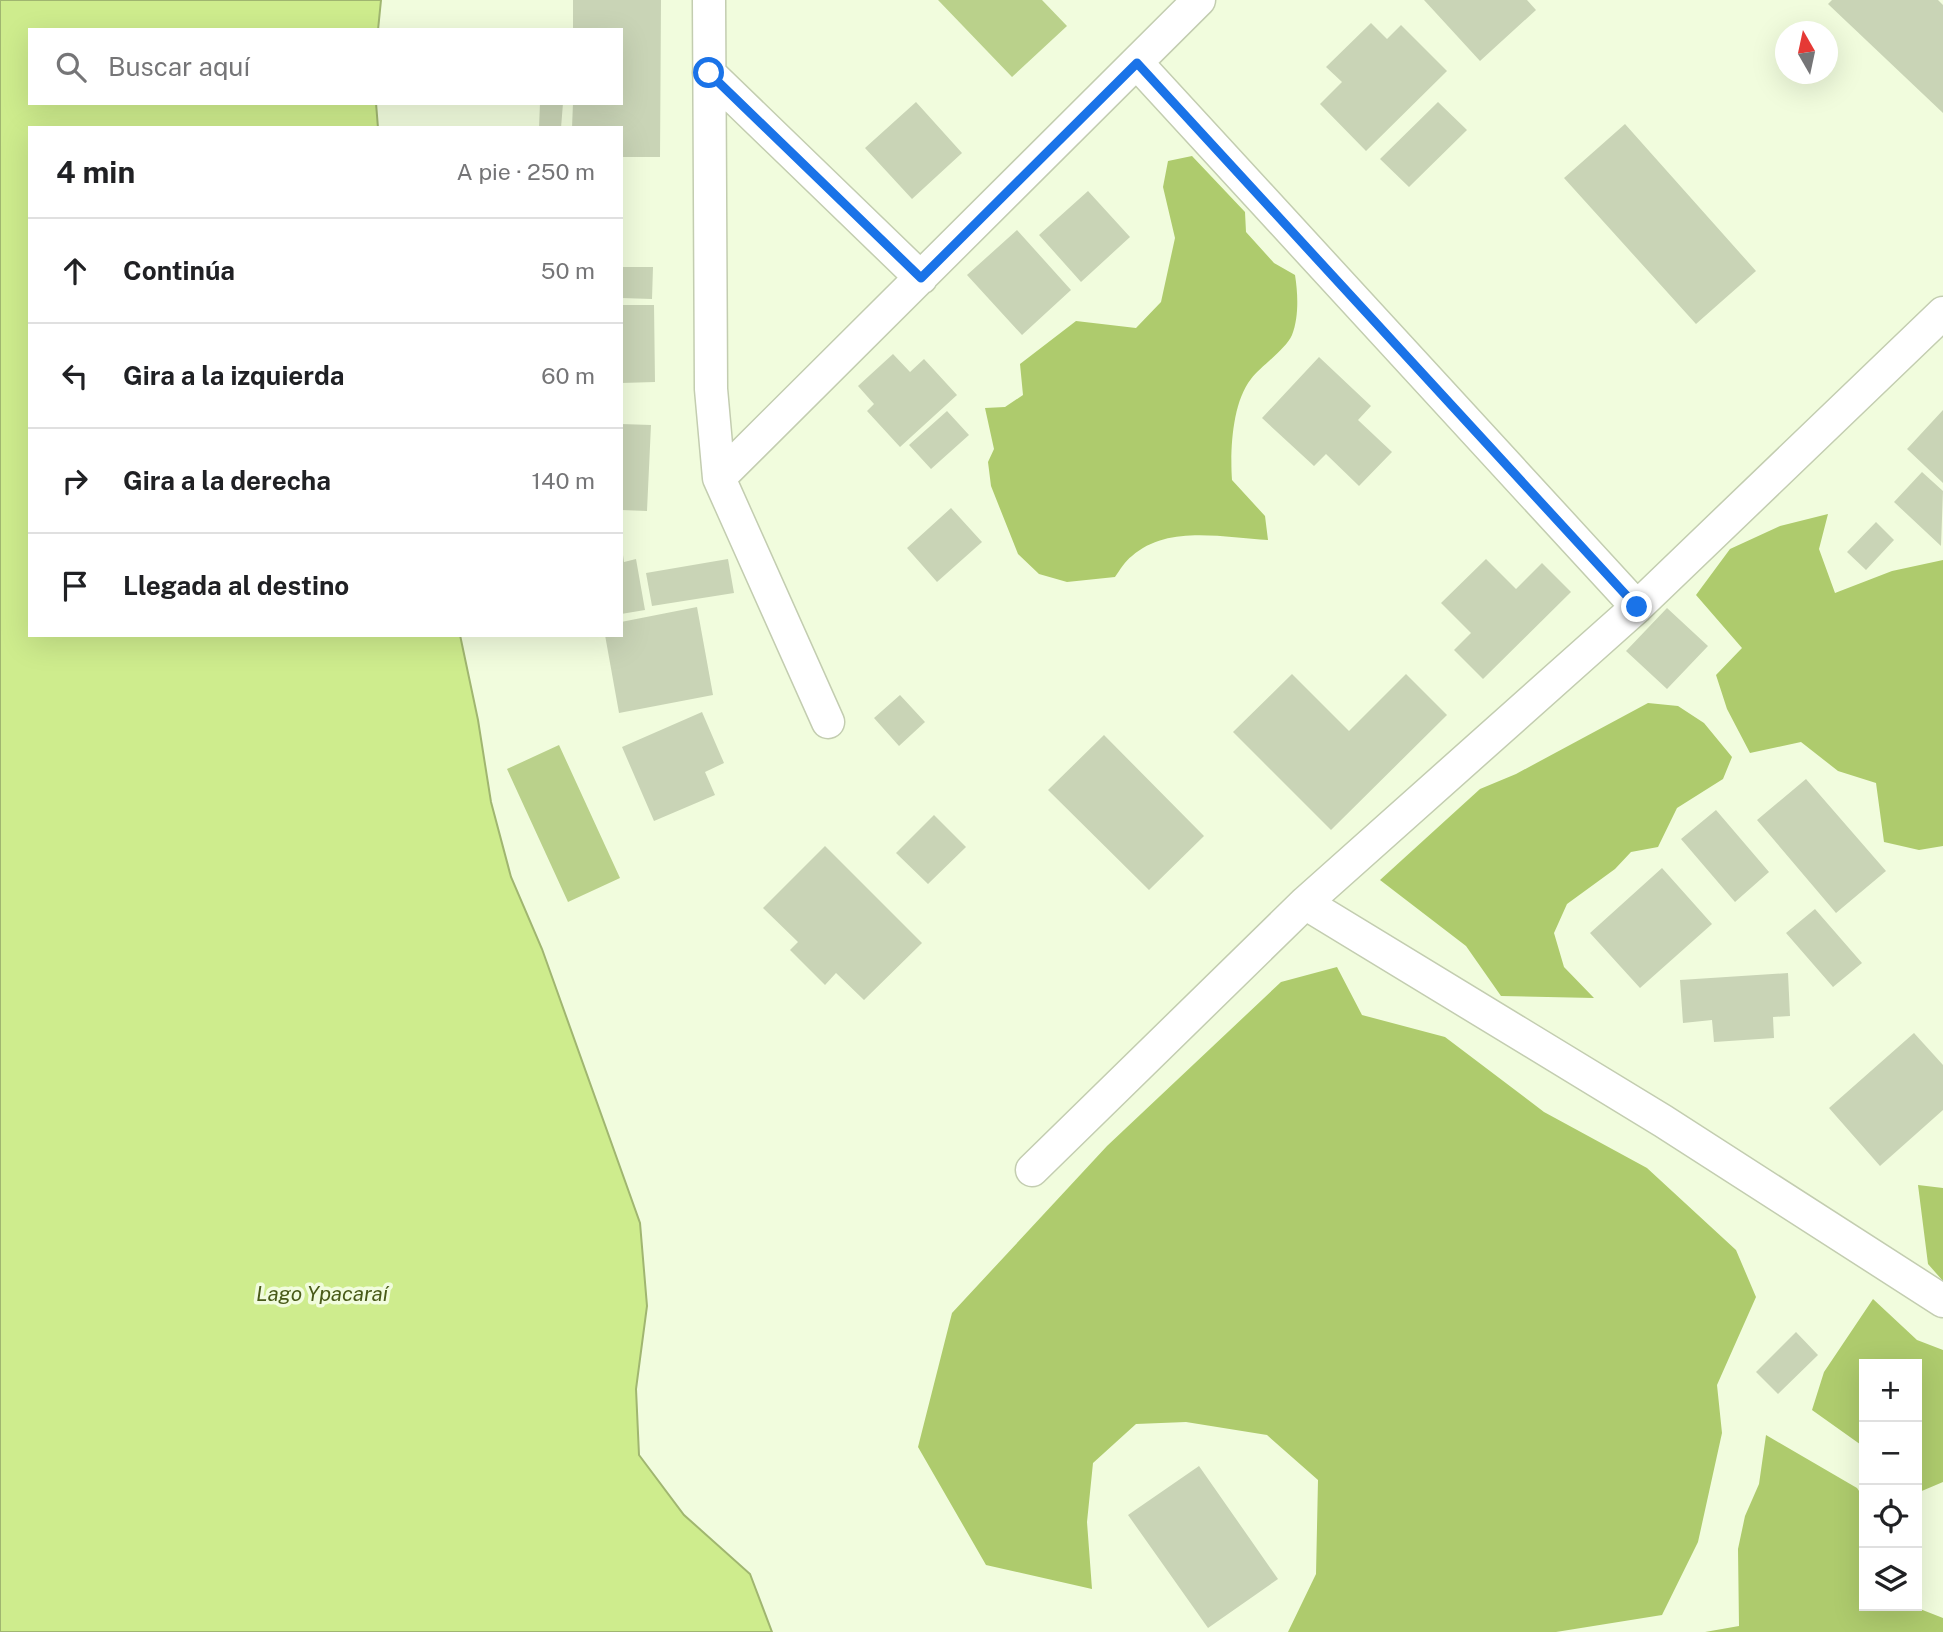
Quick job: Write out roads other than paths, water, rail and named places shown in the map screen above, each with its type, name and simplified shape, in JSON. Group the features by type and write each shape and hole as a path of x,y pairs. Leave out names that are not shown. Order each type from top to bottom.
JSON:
{"street":[{"path":"709,0 711,389 719,478 828,722"},
{"path":"719,478 1199,0"},
{"path":"1137,63 1637,607"},
{"path":"709,73 921,278"},
{"path":"1032,1170 1305,903 1637,607 1943,313"},
{"path":"1305,903 1663,1121 1943,1301"}],"water":[{"name":"Lago Ypacaraí","path":"0,0 381,0 378,28 28,28 28,105 376,105 378,126 28,126 28,637 460,637 478,720 491,802 511,877 542,949 640,1223 647,1306 636,1389 639,1455 684,1515 750,1574 772,1632 0,1632"}]}
